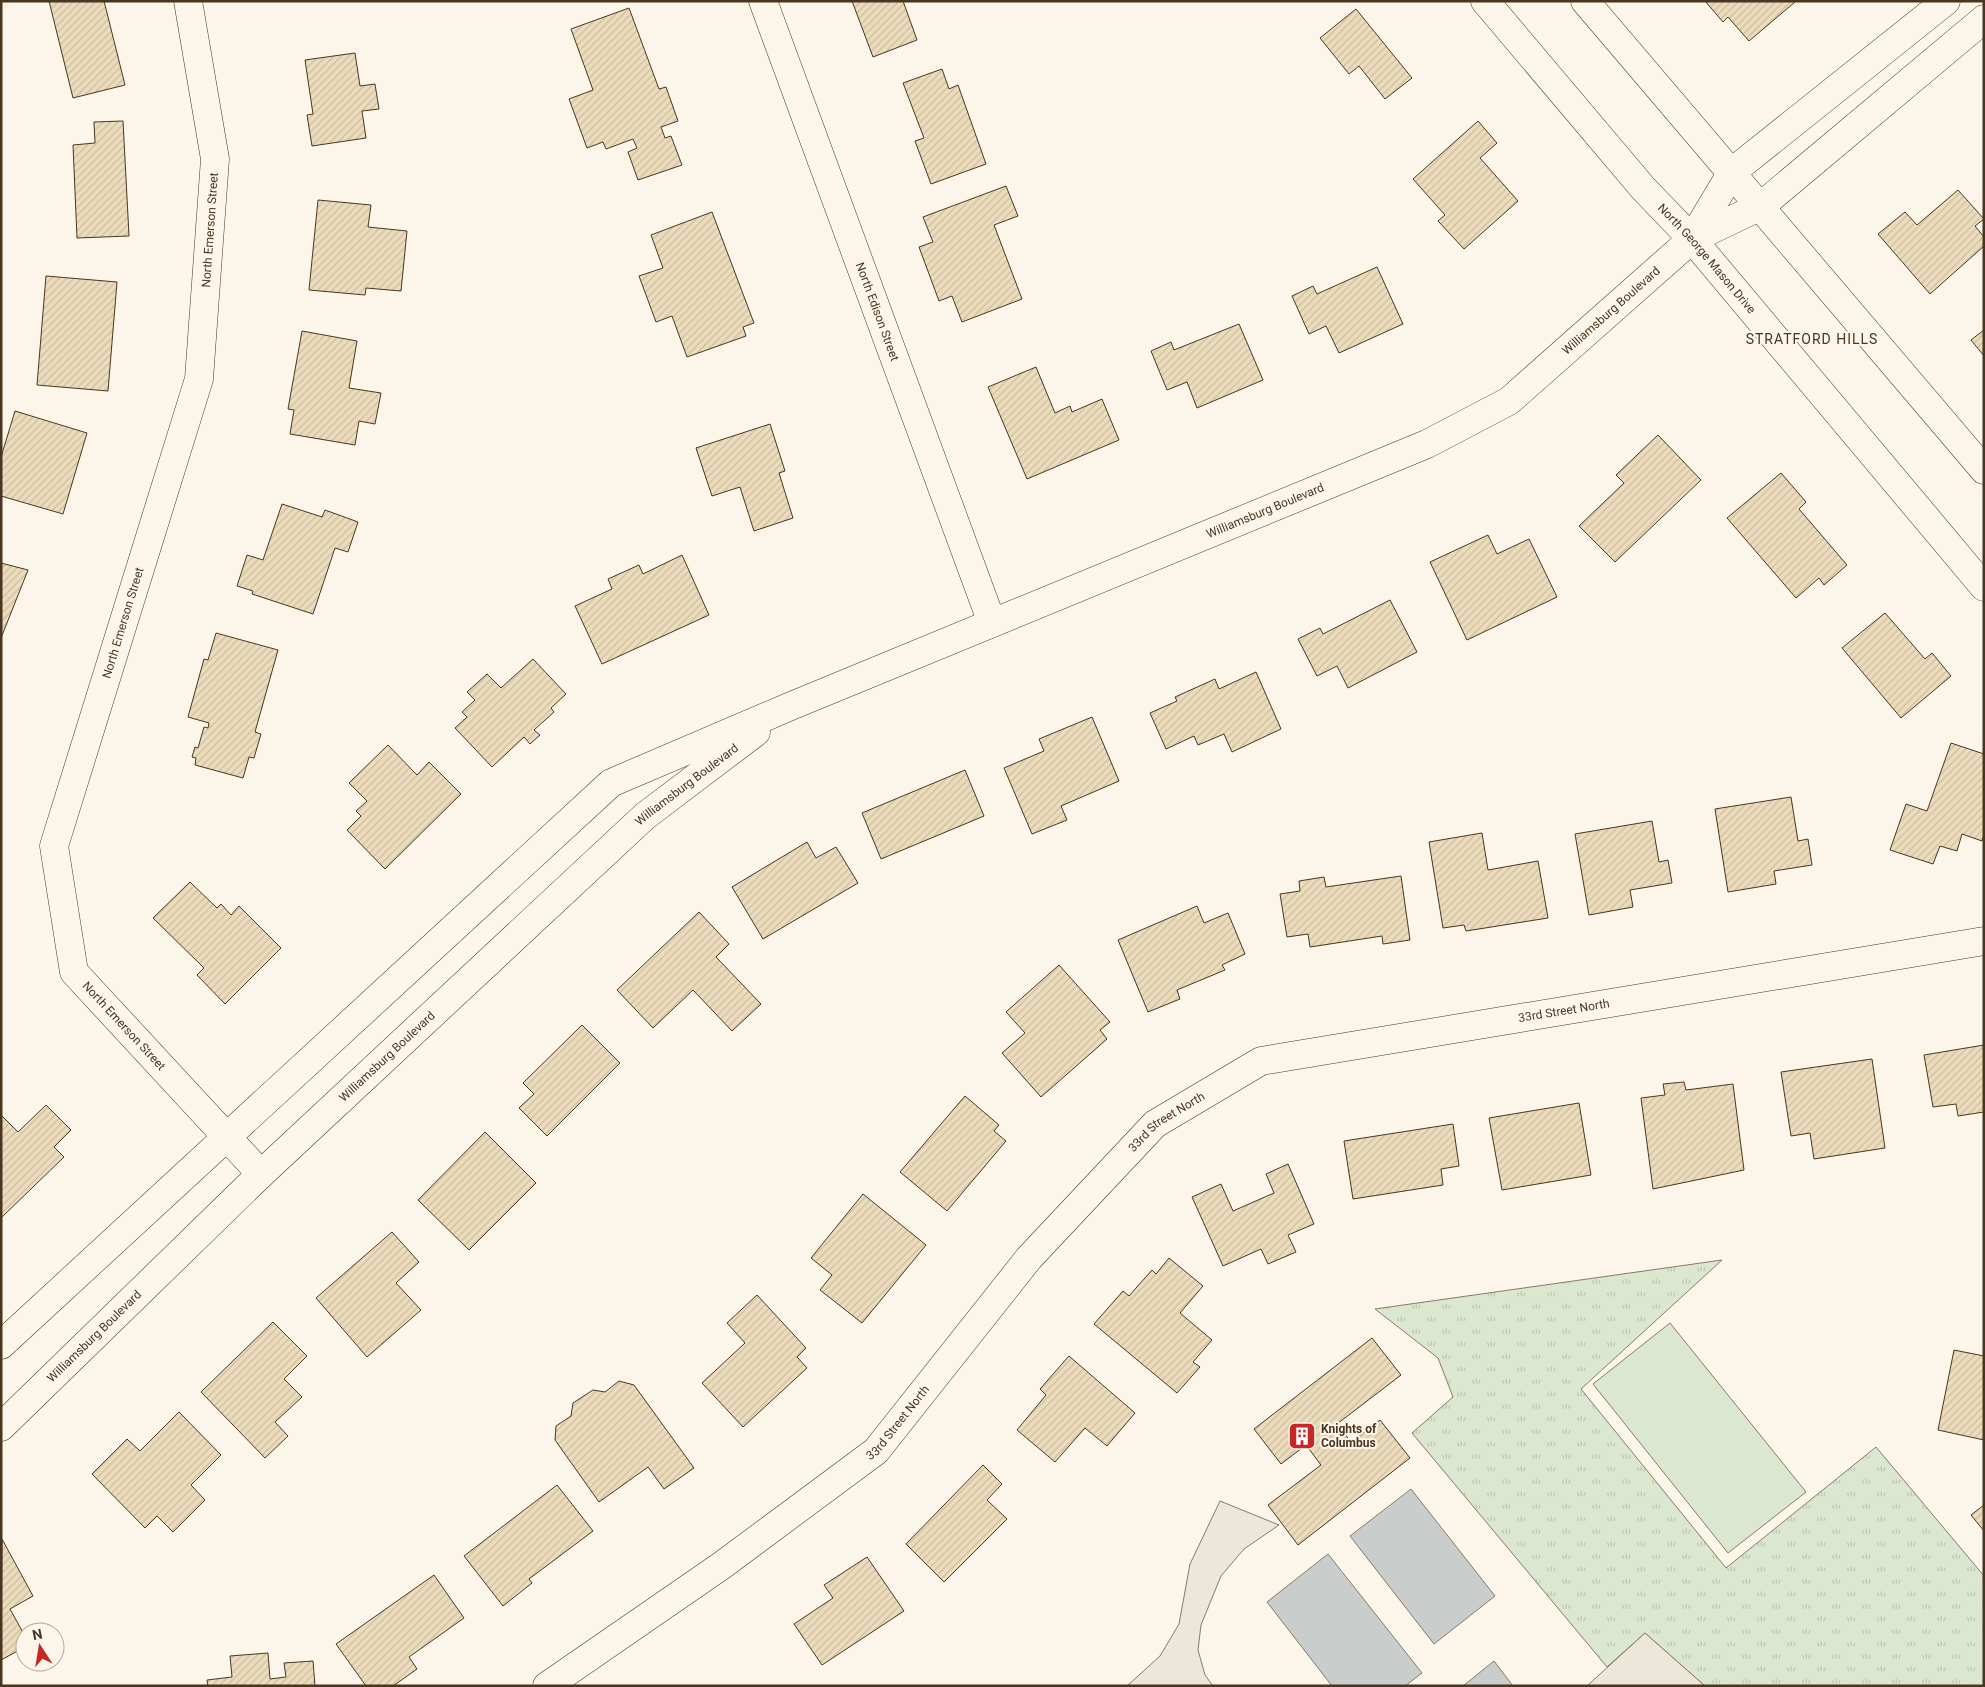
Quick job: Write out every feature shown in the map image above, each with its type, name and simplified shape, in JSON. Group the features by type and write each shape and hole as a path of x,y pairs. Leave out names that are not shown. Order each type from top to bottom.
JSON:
{"street":[{"name":"North Emerson Street","path":"188,1 215,159 199,379 54,846 74,972 262,1174"},
{"name":"North Edison Street","path":"762,1 992,623"},
{"name":"North George Mason Drive","path":"1485,1 1643,188 1692,239 1984,587"},
{"path":"1585,1 1984,470"},
{"name":"Williamsburg Boulevard","path":"1692,239 1732,172 1946,1"},
{"name":"Williamsburg Boulevard","path":"1,1345 611,783 791,706 1427,444 1508,401 1692,239 1761,206 1984,19"},
{"name":"Williamsburg Boulevard","path":"1,1427 262,1174 645,816 791,706"},
{"name":"33rd Street North","path":"547,1686 721,1566 876,1451 1029,1258 1155,1124 1261,1061 1984,941"}],"green space":[{"path":"1722,1260 1581,1389 1726,1568 1876,1447 1984,1576 1984,1686 1705,1686 1645,1633 1607,1667 1412,1433 1453,1397 1438,1358 1375,1309"},
{"path":"1670,1323 1806,1492 1728,1553 1593,1384"}],"shaded area":[{"path":"1411,1489 1495,1596 1434,1644 1350,1536"},
{"path":"1220,1501 1279,1525 1244,1549 1221,1576 1201,1625 1198,1650 1205,1675 1213,1686 1127,1686 1160,1656 1179,1624 1190,1564"},
{"path":"1328,1554 1422,1673 1405,1686 1332,1686 1267,1602"},
{"path":"1645,1633 1705,1686 1587,1686"},
{"path":"1494,1661 1513,1686 1463,1686"}],"building":[{"path":"49,1 104,1 125,85 73,98"},
{"path":"852,1 903,1 917,40 873,57"},
{"path":"1705,1 1795,2 1749,41 1728,17 1723,22"},
{"path":"629,8 659,89 666,87 678,121 661,127 665,138 671,136 682,165 638,180 628,152 637,148 633,139 606,149 603,142 587,148 569,99 593,90 571,29"},
{"path":"1356,9 1412,78 1385,99 1359,66 1349,74 1320,38"},
{"path":"355,53 360,86 375,84 379,109 362,111 366,138 312,146 307,115 313,114 305,60"},
{"path":"942,69 949,89 958,85 986,164 931,184 915,141 924,138 903,83"},
{"path":"123,121 129,236 77,238 73,145 95,143 94,122"},
{"path":"1478,121 1497,143 1480,158 1518,201 1464,249 1438,221 1445,215 1413,179"},
{"path":"1006,186 1018,216 994,225 1022,299 962,322 952,296 939,301 919,247 933,242 923,217"},
{"path":"1958,190 1984,219 1975,226 1984,237 1984,246 1930,294 1878,234 1905,212 1917,225"},
{"path":"318,200 371,205 368,227 407,231 401,291 366,288 365,295 309,290"},
{"path":"712,212 754,323 743,327 746,336 687,357 672,316 656,322 639,276 663,268 651,235"},
{"path":"1377,267 1403,324 1339,353 1326,326 1309,334 1292,296 1313,286 1317,294"},
{"path":"46,276 117,282 108,391 37,385"},
{"path":"1239,324 1263,380 1197,408 1187,382 1167,390 1151,351 1171,342 1174,350"},
{"path":"1984,330 1984,356 1971,340"},
{"path":"302,331 357,341 349,388 381,393 375,424 359,421 355,445 290,434 294,410 288,409"},
{"path":"1036,367 1055,413 1070,406 1072,412 1102,399 1119,440 1027,479 988,387"},
{"path":"15,411 87,433 63,514 1,496 1,457"},
{"path":"770,424 785,471 779,473 793,518 754,531 740,487 712,496 696,448"},
{"path":"1658,435 1701,480 1615,562 1579,526 1624,483 1616,475"},
{"path":"1781,473 1806,502 1799,509 1847,565 1824,585 1819,578 1796,598 1727,518"},
{"path":"282,504 322,517 325,510 358,522 348,552 335,548 313,614 252,594 253,591 237,586 247,555 263,560"},
{"path":"1488,535 1497,554 1529,539 1557,597 1467,640 1430,562"},
{"path":"682,555 709,615 602,664 575,606 612,589 608,579 639,565 643,574"},
{"path":"1,563 28,570 1,638"},
{"path":"1390,600 1417,652 1348,688 1337,666 1317,676 1298,639 1320,628 1323,634"},
{"path":"1885,613 1925,659 1932,653 1951,676 1901,718 1842,648"},
{"path":"216,633 278,650 255,732 261,734 254,758 249,757 243,778 195,765 196,758 192,757 195,747 198,748 204,727 208,728 209,723 188,717 204,659 208,660"},
{"path":"533,659 566,694 551,708 554,712 534,730 540,735 530,744 524,737 492,767 455,728 467,717 462,712 475,700 467,692 487,674 501,688"},
{"path":"1256,672 1281,729 1232,752 1224,734 1198,745 1194,736 1166,749 1150,713 1177,701 1175,697 1215,679 1219,689"},
{"path":"1092,717 1119,781 1061,806 1067,820 1032,834 1004,768 1044,751 1039,739"},
{"path":"1951,743 1984,754 1984,835 1982,841 1962,834 1957,851 1940,846 1933,864 1890,850 1906,804 1927,811"},
{"path":"388,745 417,775 429,762 461,794 385,869 347,830 361,816 356,811 367,801 349,783"},
{"path":"965,770 984,816 881,859 862,813"},
{"path":"1791,797 1798,841 1808,839 1812,865 1774,871 1776,884 1728,892 1715,809"},
{"path":"1652,821 1659,862 1668,860 1672,883 1630,890 1633,907 1589,915 1575,834"},
{"path":"1482,833 1488,870 1538,861 1548,918 1466,931 1464,925 1443,928 1429,842"},
{"path":"807,842 816,858 836,847 858,883 763,939 732,887"},
{"path":"1401,876 1410,940 1383,944 1382,936 1310,947 1308,934 1287,937 1280,894 1300,891 1299,881 1324,877 1326,887"},
{"path":"190,882 217,908 221,904 231,915 239,906 281,948 225,1004 197,975 204,968 153,918"},
{"path":"1197,906 1204,923 1228,913 1245,954 1222,965 1225,970 1177,990 1180,999 1148,1012 1118,940"},
{"path":"699,912 729,944 716,957 761,1004 732,1031 693,990 653,1028 617,990"},
{"path":"1059,965 1110,1022 1100,1030 1107,1039 1041,1097 1002,1053 1025,1033 1006,1012"},
{"path":"582,1025 620,1063 547,1136 519,1108 534,1094 523,1083"},
{"path":"1984,1045 1984,1112 1958,1116 1956,1104 1933,1107 1924,1055"},
{"path":"1872,1059 1885,1148 1814,1159 1810,1133 1791,1136 1781,1072"},
{"path":"1684,1082 1686,1090 1733,1084 1744,1170 1653,1189 1641,1098 1665,1095 1663,1084"},
{"path":"965,1096 999,1125 994,1131 1006,1141 947,1211 900,1172"},
{"path":"1579,1103 1591,1175 1502,1190 1489,1118"},
{"path":"46,1105 71,1130 54,1147 64,1157 1,1218 1,1115 18,1132"},
{"path":"1453,1124 1459,1166 1441,1169 1443,1185 1353,1199 1344,1141"},
{"path":"485,1132 536,1183 469,1250 418,1200"},
{"path":"1288,1164 1314,1224 1288,1235 1296,1252 1268,1264 1261,1249 1223,1266 1192,1197 1221,1184 1233,1211 1274,1193 1266,1174"},
{"path":"863,1194 926,1245 862,1323 820,1290 832,1275 811,1258"},
{"path":"392,1232 419,1262 396,1283 421,1310 367,1357 316,1298"},
{"path":"1169,1258 1203,1286 1180,1313 1212,1340 1193,1362 1200,1367 1177,1393 1094,1324 1123,1291 1129,1296 1152,1270 1156,1274"},
{"path":"757,1295 806,1348 797,1357 807,1368 743,1427 702,1383 745,1343 727,1323"},
{"path":"273,1322 307,1356 284,1379 302,1397 275,1422 288,1436 265,1458 201,1392"},
{"name":"Knights of Columbus","path":"1372,1338 1401,1375 1337,1424 1351,1442 1380,1420 1410,1458 1298,1545 1268,1505 1321,1465 1306,1445 1281,1464 1254,1429"},
{"path":"1954,1350 1984,1356 1984,1440 1938,1430"},
{"path":"1069,1356 1135,1413 1107,1446 1085,1428 1055,1462 1017,1430 1046,1395 1040,1389"},
{"path":"619,1381 634,1385 694,1468 664,1489 648,1467 599,1502 555,1440 556,1426 571,1416 573,1403 593,1390 605,1392"},
{"path":"179,1412 221,1455 191,1485 205,1500 173,1532 157,1516 145,1528 92,1474 127,1439 140,1451"},
{"path":"983,1465 1002,1484 987,1500 1007,1519 944,1582 906,1544"},
{"path":"557,1485 593,1531 529,1579 532,1583 503,1606 464,1556"},
{"path":"1984,1505 1984,1531 1971,1515"},
{"path":"2,1539 33,1596 10,1609 17,1622 15,1622 15,1652 1,1660"},
{"path":"867,1557 904,1611 822,1665 794,1624 833,1598 824,1585"},
{"path":"434,1575 464,1618 409,1657 417,1669 393,1686 366,1686 336,1644"},
{"path":"268,1653 270,1679 286,1677 284,1663 313,1661 315,1686 208,1686 207,1680 232,1677 230,1656"}],"place":[{"name":"Knights of Columbus","path":"1302,1436"}],"district":[{"name":"STRATFORD HILLS","path":"1812,339"}]}
